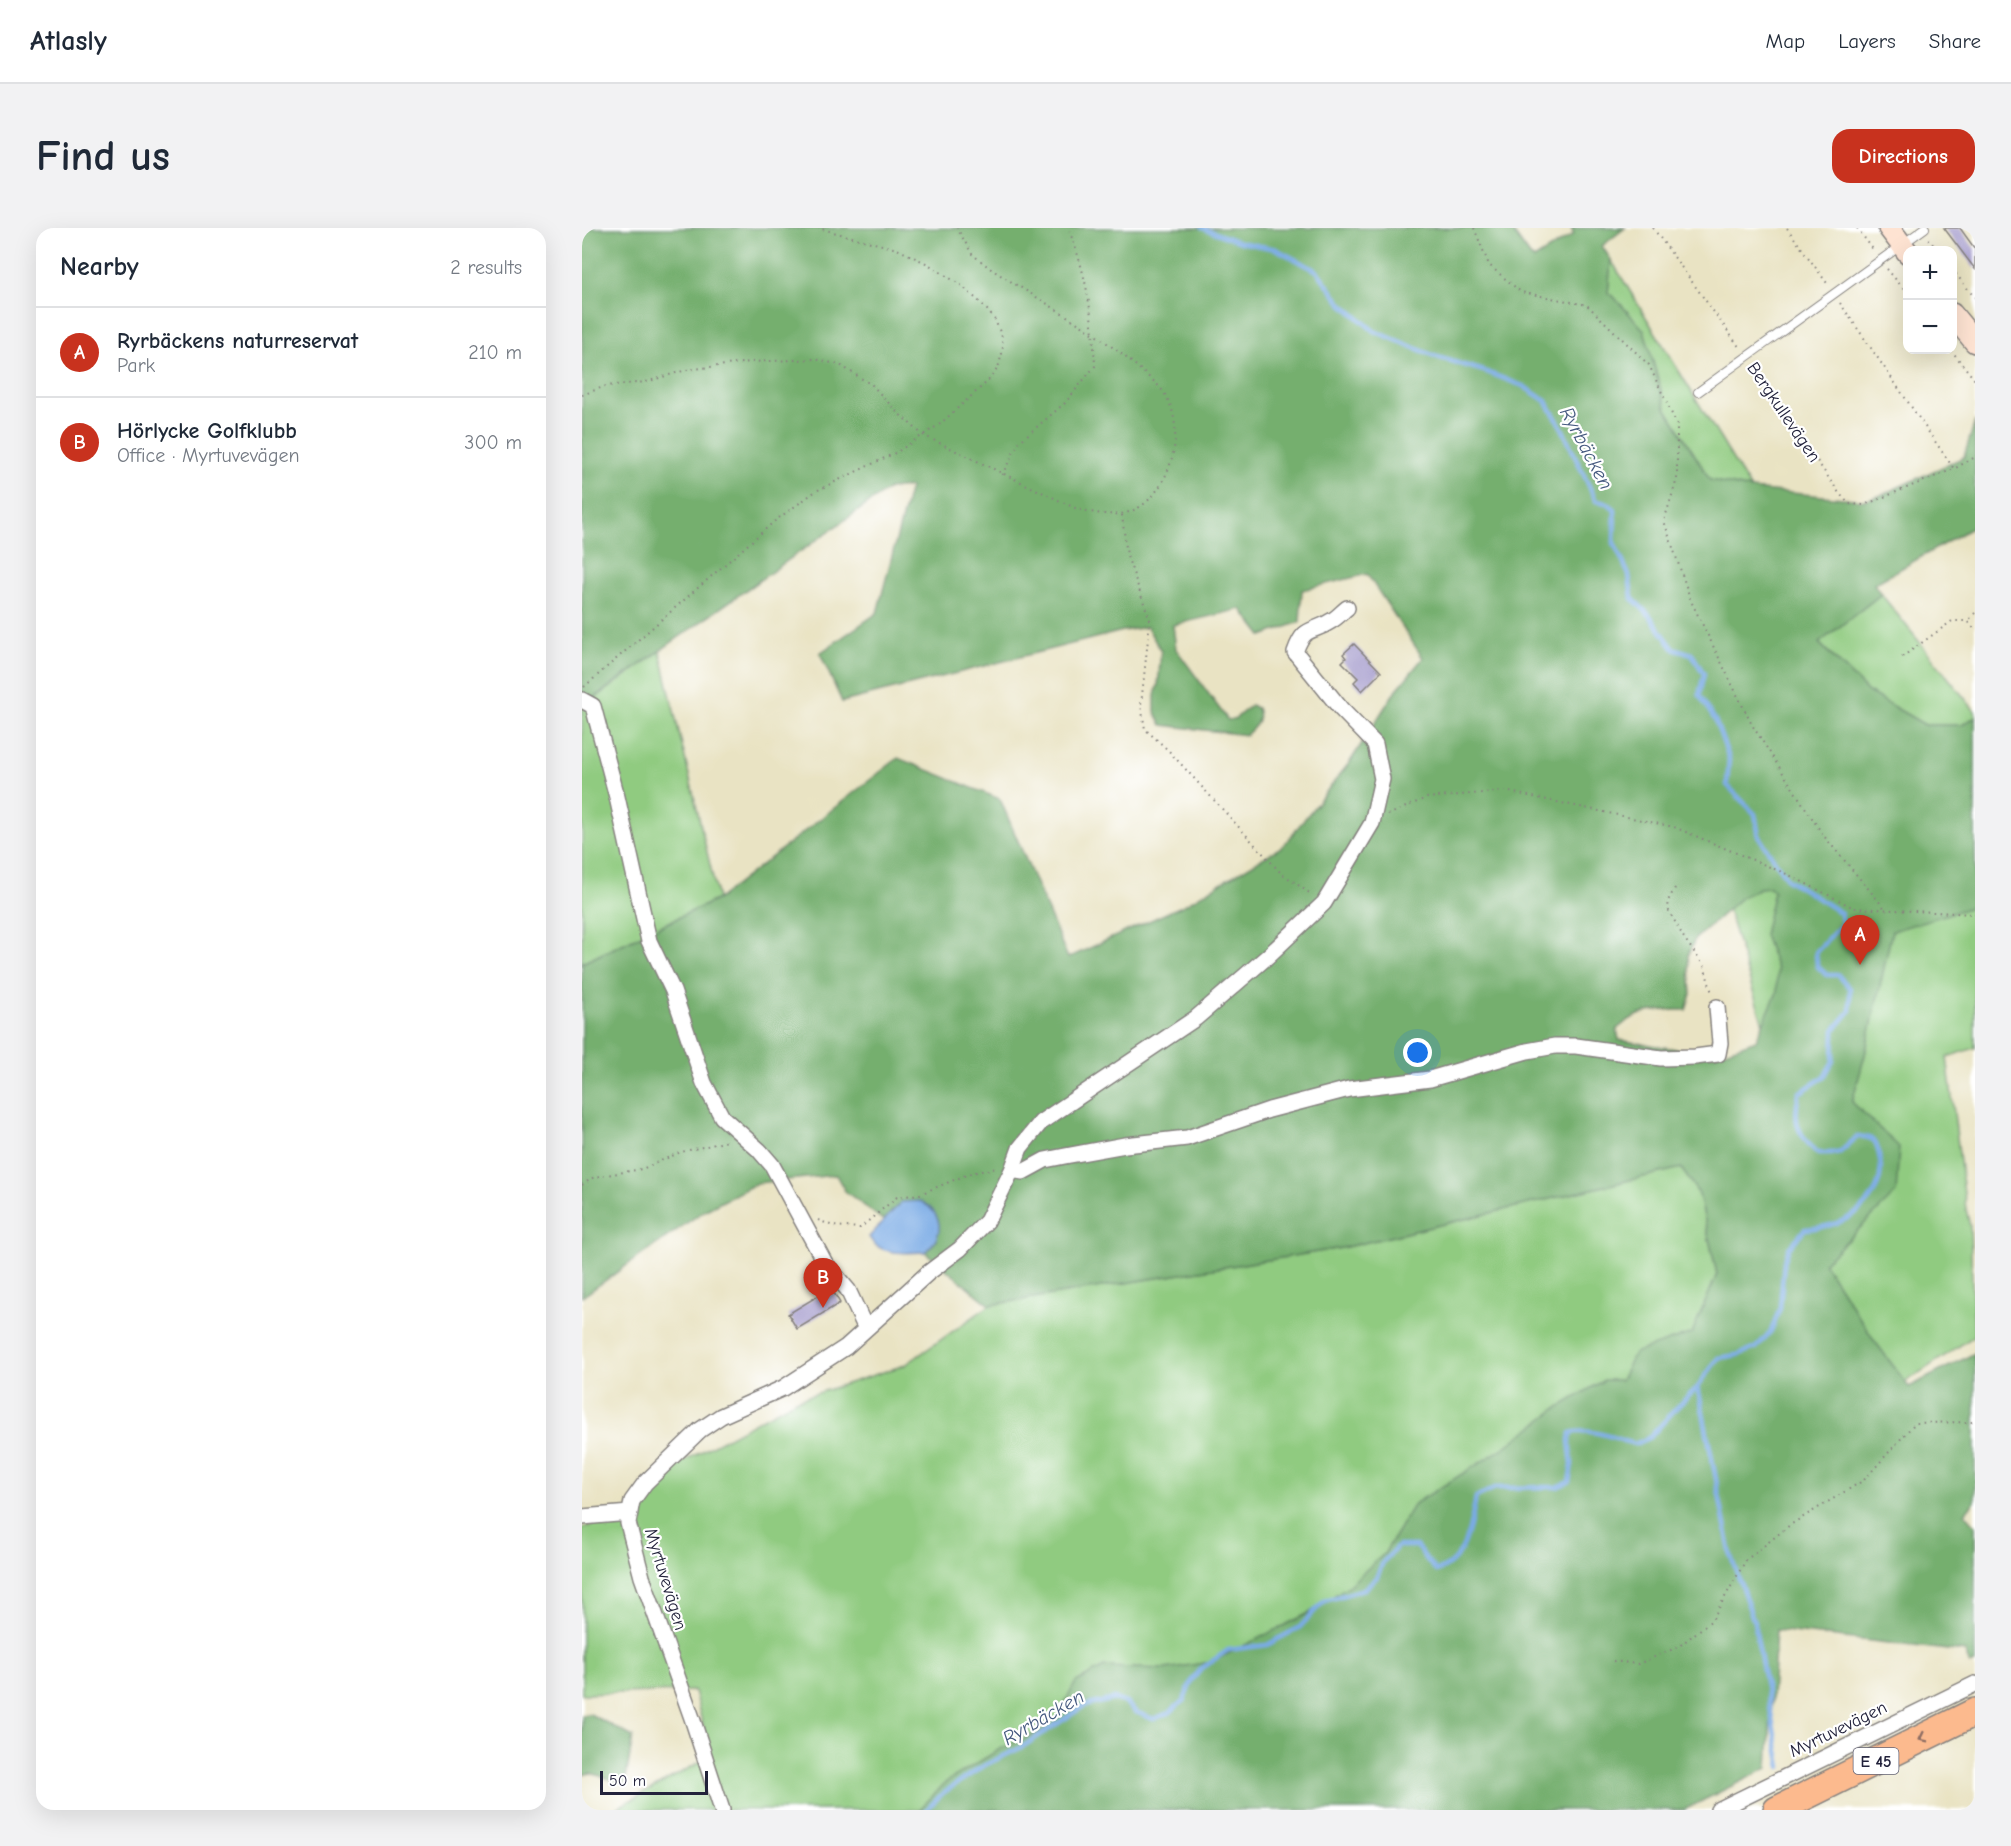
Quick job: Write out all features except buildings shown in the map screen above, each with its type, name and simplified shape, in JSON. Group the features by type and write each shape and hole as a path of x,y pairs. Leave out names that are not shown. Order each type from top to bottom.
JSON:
{"highway":[{"name":"E 45","path":"1777,1810 1975,1712"},
{"name":"E 45","path":"1817,1810 1975,1733"}],"street":[{"path":"1889,228 1903,246"},
{"path":"1957,319 1975,342"},
{"name":"Myrtuvevägen","path":"722,1810 642,1577 630,1530 633,1501 645,1483 700,1430 721,1416 783,1388 846,1347 928,1273 960,1249 987,1221 1020,1148 1041,1122 1196,1018 1268,956 1324,903 1372,823 1382,778 1375,744 1341,708 1295,652 1299,641 1310,629 1331,622 1347,608"},
{"path":"582,700 593,706 617,797 649,941 673,991 704,1083 722,1117 772,1165 825,1263 848,1290 866,1329"},
{"path":"1013,1167 1023,1172 1045,1160 1125,1145 1187,1138 1269,1110 1349,1089 1430,1078 1527,1051 1555,1046 1576,1046 1661,1058 1718,1054 1720,1043 1717,1007"},
{"path":"582,1517 630,1513"},
{"name":"Myrtuvevägen","path":"1718,1810 1975,1684"}],"lane":[{"path":"1908,246 1925,228"},
{"path":"1698,392 1834,294 1903,250"}],"path":[{"path":"582,231 588,228"},
{"path":"582,689 776,520 816,491 897,452 940,424 988,381 998,368 1003,350 1002,337 995,320 984,306 962,286 927,264 897,249 818,228"},
{"path":"582,395 606,386 646,382 686,370 750,362 815,359 840,365 872,385 923,435 1002,475 1077,508 1103,515 1122,515 1143,505 1158,489 1172,463 1176,431 1170,404 1162,389 1124,356 991,269 972,254 957,228"},
{"path":"1002,475 1019,442 1065,403 1095,366 1093,316 1079,255 1068,228"},
{"path":"1474,228 1489,265 1521,292 1587,305 1649,365 1677,425 1677,479 1664,521 1690,601 1752,724 1823,835 1887,911"},
{"name":"Bergkullevägen","path":"1653,228 1747,357 1839,493 1849,504 1864,505 1954,469 1975,458"},
{"path":"1787,228 1954,469"},
{"path":"1957,275 1975,298"},
{"path":"1954,354 1975,380"},
{"path":"1122,515 1127,556 1150,620 1141,705 1144,729 1168,750 1281,872 1324,903"},
{"path":"1902,657 1952,621 1968,621 1975,613"},
{"path":"1968,621 1975,630"},
{"path":"1372,823 1426,798 1505,791 1674,827 1789,875 1854,908 1975,914"},
{"path":"1675,888 1668,901 1669,911 1684,938 1704,966 1717,1007"},
{"path":"582,1185 594,1177 642,1169 681,1152 746,1138"},
{"path":"797,1211 832,1226 860,1228 897,1197 920,1194 971,1173 1013,1167"},
{"path":"1613,1661 1638,1664 1678,1647 1712,1620 1746,1560 1790,1525 1864,1480 1915,1423 1975,1422"}],"green space":[{"path":"582,228 1510,228 1534,259 1574,234 1571,228 1625,228 1602,246 1611,260 1608,293 1644,330 1666,408 1710,480 1751,489 1864,500 1879,496 1964,457 1975,421 1975,526 1874,584 1881,594 1819,643 1868,692 1925,725 1962,725 1975,717 1975,906 1892,931 1865,1055 1852,1102 1899,1147 1896,1193 1824,1263 1874,1340 1909,1387 1975,1353 1975,1501 1965,1513 1975,1525 1975,1663 1970,1665 1965,1652 1776,1630 1768,1768 1684,1810 919,1810 946,1782 1000,1749 1052,1726 1076,1682 1104,1667 1165,1669 1211,1662 1309,1613 1348,1586 1384,1554 1414,1504 1505,1447 1556,1409 1604,1380 1621,1380 1634,1353 1692,1333 1717,1274 1699,1194 1681,1168 1342,1248 990,1305 925,1252 937,1240 894,1209 884,1221 845,1191 836,1175 757,1183 704,1211 582,1297 582,963 718,899 898,758 1000,799 1068,958 1186,904 1283,846 1350,762 1394,693 1423,658 1367,574 1302,590 1300,622 1262,636 1241,609 1173,625 1176,649 1227,719 1236,718 1251,705 1257,708 1258,720 1246,735 1162,725 1155,711 1161,651 1147,627 1123,631 842,702 820,653 877,613 910,487 889,489 582,708","holes":["1770,887 1774,891 1764,935 1777,969 1777,992 1756,1040 1714,1055 1619,1040 1617,1029 1634,1017 1657,1010 1686,1010 1691,994 1688,955 1695,939 1742,897 1760,888"]},
{"path":"1510,228 1530,256 1635,324 1652,408 1784,631 1975,825 1975,1048 1947,1057 1970,1226 1974,1336 1463,1680 1246,1810 613,1810 711,1756 694,1691 582,1694 582,1528 643,1509 655,1486 671,1468 796,1400 905,1365 990,1305 1342,1248 1681,1168 1699,1194 1717,1274 1711,1290 1726,1266 1772,1053 1715,868 1426,658"},
{"path":"1611,260 1751,489 1710,480 1666,408 1644,330 1608,293"},
{"path":"1881,594 1975,711 1975,717 1962,725 1925,725 1868,692 1819,643"},
{"path":"660,651 718,899 582,963 582,708"},
{"path":"590,1714 633,1737 625,1784 591,1773 582,1775 582,1715"}],"water":[{"path":"920,1201 933,1211 939,1226 936,1239 925,1252 893,1252 879,1248 873,1243 869,1237 901,1202"}],"waterway":[{"name":"Ryrbäcken","path":"926,1810 943,1793 962,1780 985,1765 1022,1747 1084,1706 1115,1699 1153,1719 1169,1713 1184,1700 1192,1680 1202,1668 1228,1650 1267,1645 1300,1627 1324,1601 1364,1589 1377,1577 1383,1562 1398,1546 1416,1546 1436,1571 1446,1567 1461,1551 1469,1530 1476,1497 1495,1488 1557,1487 1569,1482 1572,1464 1570,1433 1586,1431 1635,1444 1650,1437 1698,1387 1718,1358 1737,1355 1756,1348 1771,1331 1780,1308 1784,1262 1789,1248 1805,1229 1846,1219 1863,1206 1873,1194 1881,1171 1877,1146 1873,1140 1858,1136 1839,1153 1817,1153 1804,1139 1798,1126 1796,1112 1799,1093 1824,1077 1833,1061 1834,1030 1850,1011 1850,988 1838,975 1827,975 1817,966 1816,952 1842,924 1841,913 1787,879 1759,837 1755,814 1727,785 1729,758 1715,720 1699,695 1704,674 1692,654 1673,648 1650,616 1632,598 1629,575 1614,543 1615,509 1607,503 1596,501 1562,428 1546,401 1523,386 1437,357 1374,331 1341,303 1317,271 1276,249 1240,242 1202,228"},
{"path":"1698,1387 1731,1556 1754,1622 1781,1767"}],"place":[{"name":"Ryrbäckens naturreservat","path":"1860,965"},
{"name":"Hörlycke Golfklubb","path":"823,1308"}]}
